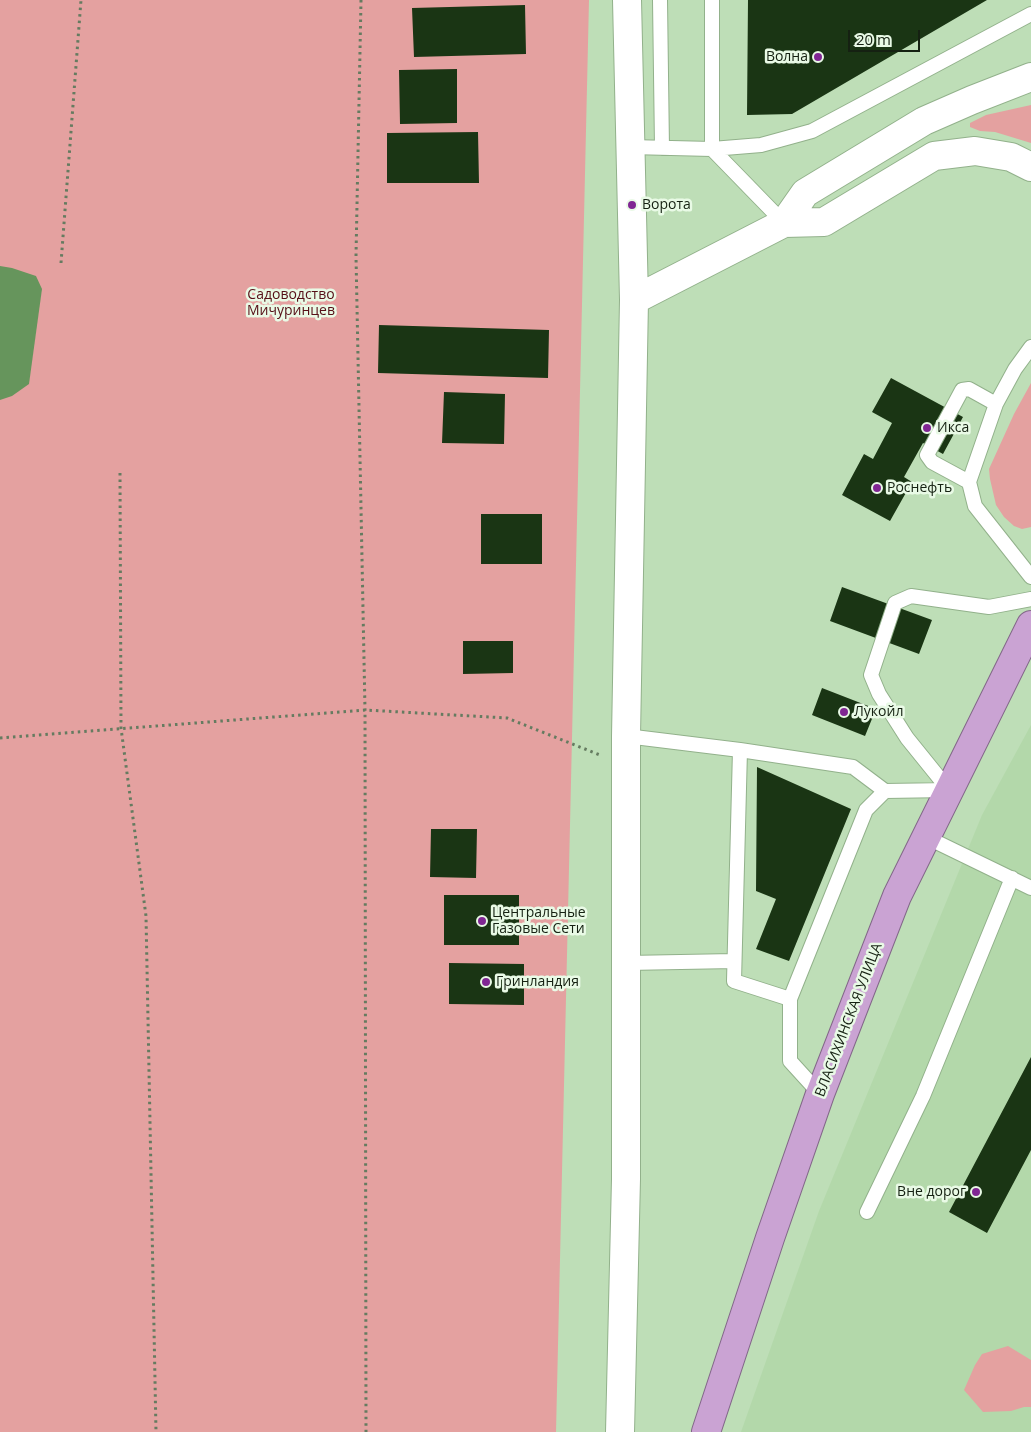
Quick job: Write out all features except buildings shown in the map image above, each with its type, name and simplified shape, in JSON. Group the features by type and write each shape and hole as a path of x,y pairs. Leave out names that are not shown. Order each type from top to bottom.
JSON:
{"highway":[{"name":"ВЛАСИХИНСКАЯ УЛИЦА","path":"706,1432 820,1094 897,896 1031,625"}],"street":[{"path":"620,1432 626,1180 626,736 634,300 627,0"},
{"path":"784,223 805,193 924,121 1031,77"},
{"path":"634,300 784,223 824,222 934,156 976,151 1011,157 1031,166"}],"lane":[{"path":"660,0 662,148"},
{"path":"712,0 712,148 784,223"},
{"path":"630,147 712,148 761,145 812,131 1031,14"},
{"path":"1031,347 1015,369 996,404 969,482 975,506 1031,577"},
{"path":"969,482 932,462 928,455 962,390 969,389 996,404"},
{"path":"949,790 906,738 879,694 871,674 895,603 911,596 988,607 1031,599"},
{"path":"626,736 740,750 853,768 885,790 949,790"},
{"path":"740,750 734,981 790,999"},
{"path":"820,1094 790,1061 790,999 866,810 885,790"},
{"path":"926,837 1031,888"},
{"path":"867,1212 923,1096 1012,878"},
{"path":"627,963 734,962"}],"path":[{"path":"61,263 81,0"},
{"path":"361,0 356,256 365,710 366,1432"},
{"path":"120,473 121,728 146,916 156,1432"},
{"path":"0,738 365,710 507,718 626,766"}],"shaded area":[{"path":"0,266 36,276 42,289 29,384 12,396 0,400"},
{"path":"1031,725 1031,1432 741,1432 819,1211 982,815"}],"green space":[{"name":"Садоводство Мичуринцев","path":"0,0 589,0 556,1432 0,1432"},
{"path":"1031,105 1031,143 995,132 980,131 970,127 970,123 986,115"},
{"path":"1031,383 1031,527 1022,529 1014,526 1004,517 996,505 989,469 1014,414"},
{"path":"1008,1346 1031,1360 1031,1407 1011,1411 983,1412 964,1390 982,1354"}],"place":[{"name":"Волна","path":"818,57"},
{"name":"Ворота","path":"632,205"},
{"name":"Икса","path":"927,428"},
{"name":"Роснефть","path":"877,488"},
{"name":"Лукойл","path":"844,712"},
{"name":"Центральные Газовые Сети","path":"482,921"},
{"name":"Гринландия","path":"486,982"},
{"name":"Вне дорог","path":"976,1192"}]}
